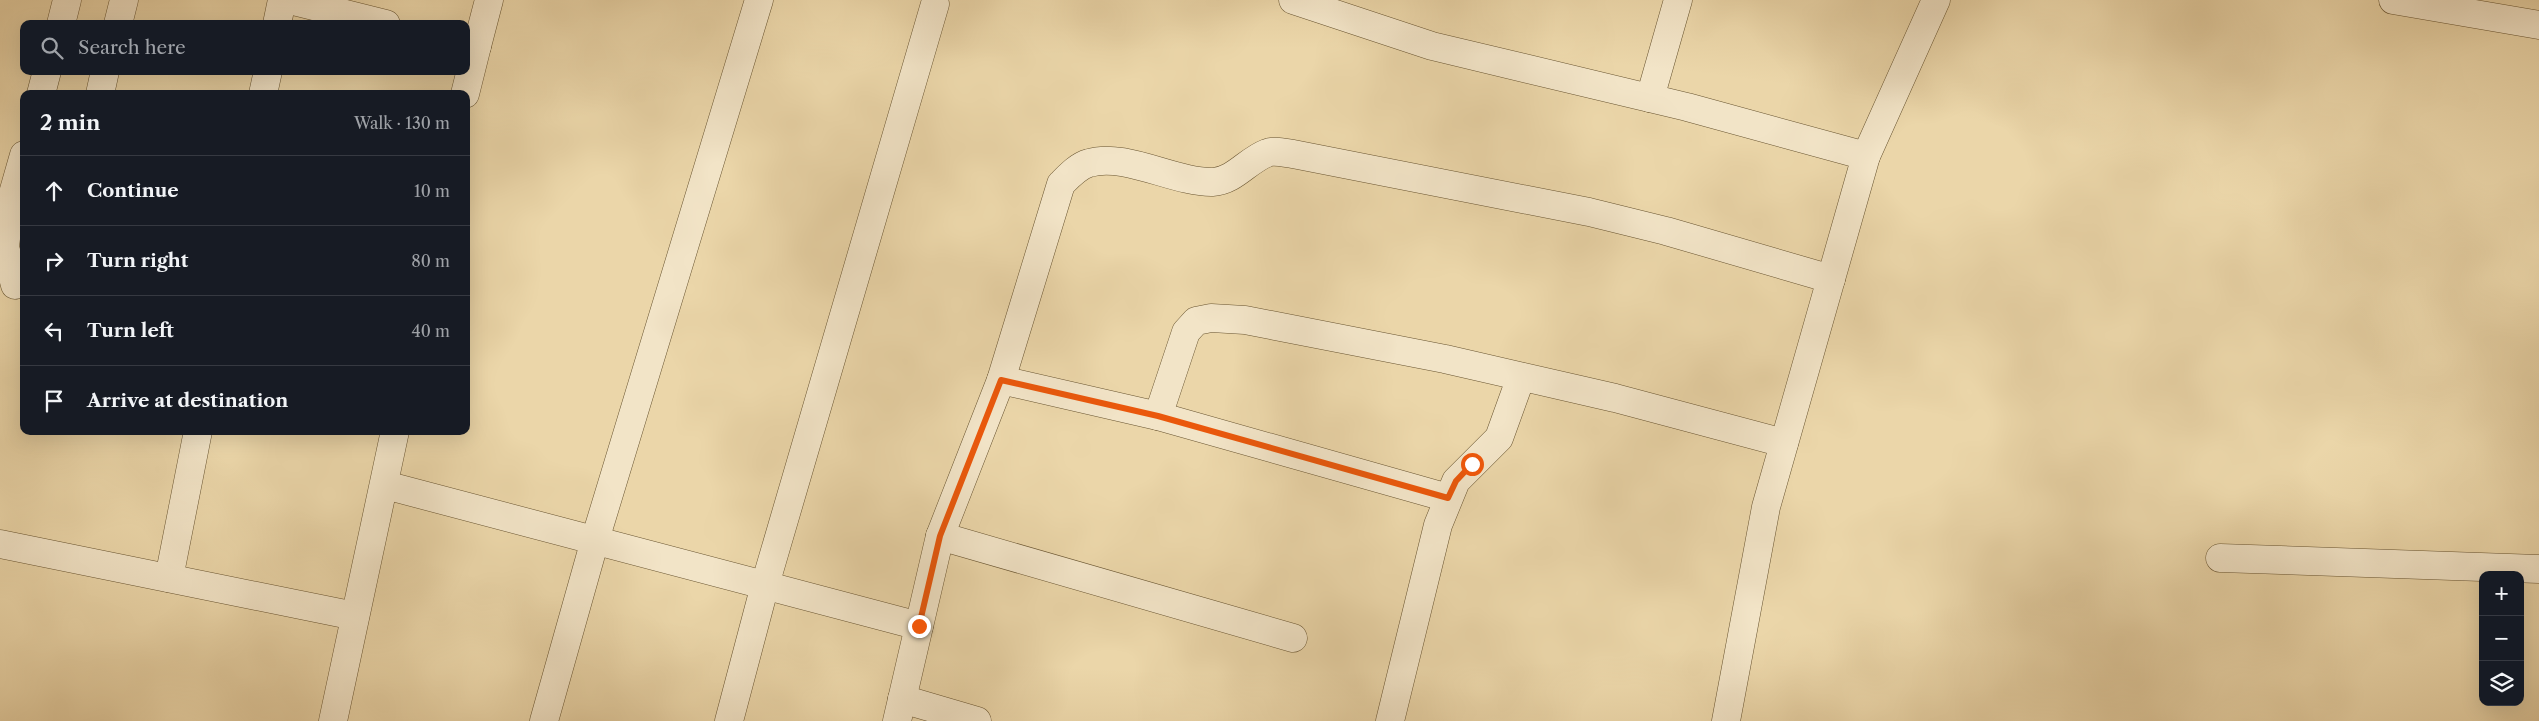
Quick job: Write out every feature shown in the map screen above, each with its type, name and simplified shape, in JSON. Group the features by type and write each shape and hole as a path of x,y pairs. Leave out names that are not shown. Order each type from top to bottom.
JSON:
{"street":[{"path":"62,20 67,0"},
{"path":"119,20 124,0"},
{"path":"278,20 282,0"},
{"path":"289,0 370,20"},
{"path":"471,44 489,0"},
{"path":"544,721 595,540 759,0"},
{"path":"1293,0 1432,46 1650,98 1866,156"},
{"path":"1650,98 1678,0"},
{"path":"1726,721 1766,507 1830,279 1866,156 1936,0"},
{"path":"2393,0 2539,25"},
{"path":"729,721 765,585 935,4"},
{"path":"42,90 46,75"},
{"path":"101,90 104,75"},
{"path":"264,90 267,75"},
{"path":"466,90 468,75"},
{"path":"977,721 899,710 940,536 1001,380 1061,184 1071,174 1087,164 1106,160 1197,181 1215,182 1233,176 1253,160 1269,152 1293,154 1589,212 1666,231 1830,279"},
{"path":"13,290 5,247 10,204 20,169"},
{"path":"1158,416 1186,332 1196,321 1211,318 1245,320 1445,359 1784,443"},
{"path":"1390,721 1438,524 1456,481 1499,438 1521,377"},
{"path":"1001,380 1158,416 1448,498"},
{"path":"169,578 197,435"},
{"path":"333,721 394,435"},
{"path":"385,485 919,626"},
{"path":"940,536 1293,638"},
{"path":"0,544 355,616"},
{"path":"2220,558 2539,569"}],"route":[{"path":"919,626 940,536 1001,380 1158,416 1448,498 1456,481 1472,464"}]}
